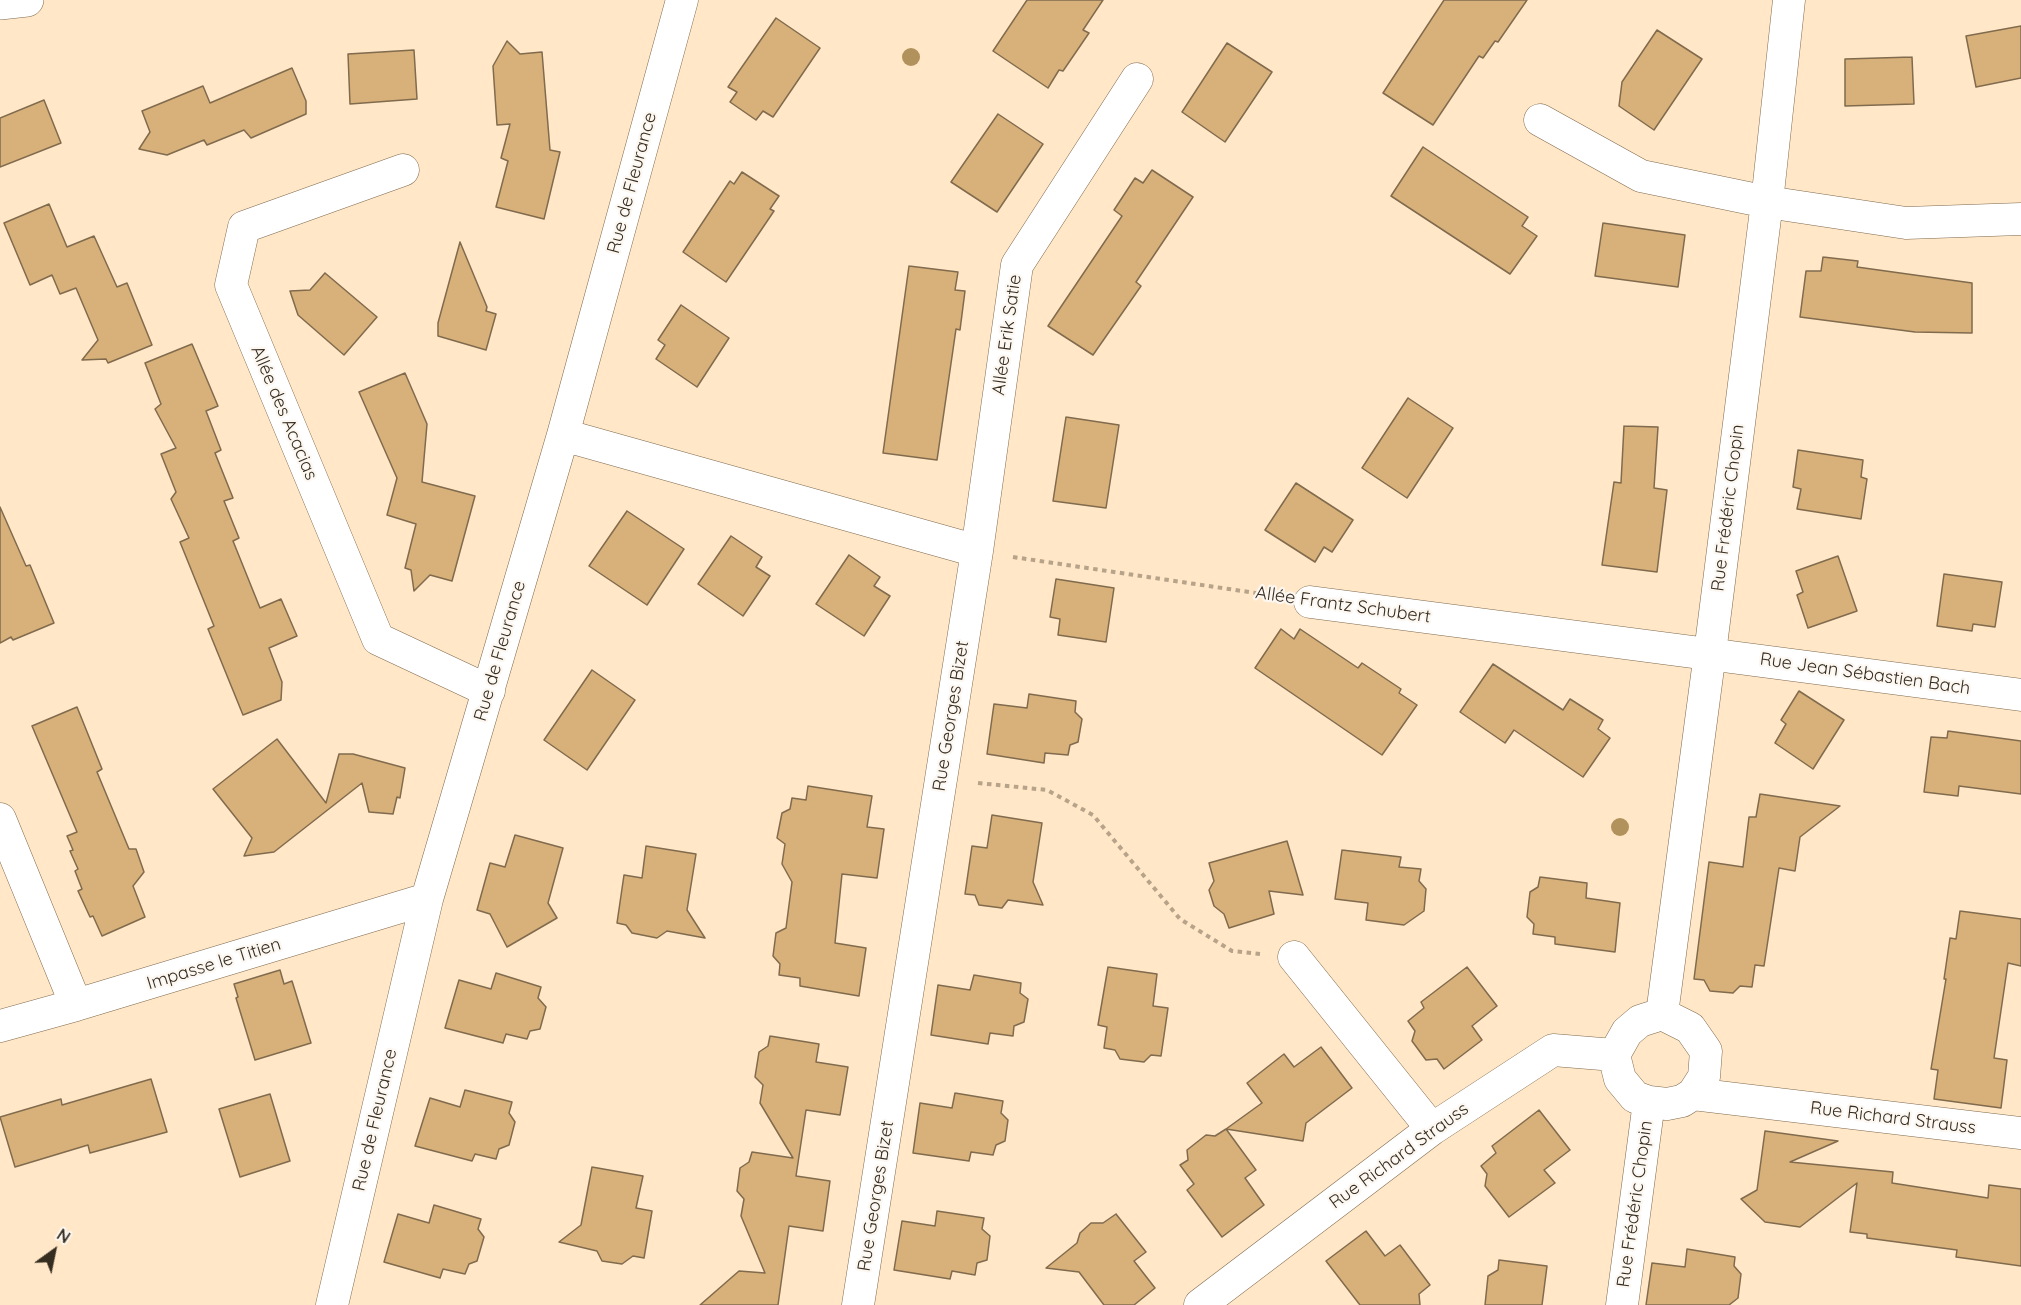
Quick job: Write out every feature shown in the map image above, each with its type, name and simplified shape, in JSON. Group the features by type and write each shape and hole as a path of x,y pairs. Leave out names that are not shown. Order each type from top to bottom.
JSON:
{"street":[{"path":"0,3 27,0"},
{"name":"Rue de Fleurance","path":"332,1305 427,899 563,435 682,0"},
{"name":"Rue Frédéric Chopin","path":"1662,1014 1767,202 1789,0"},
{"name":"Allée Erik Satie","path":"977,551 1017,266 1137,80"},
{"path":"1540,120 1641,176 1767,202 1906,224 2021,219"},
{"name":"Allée des Acacias","path":"403,170 244,227 231,285 378,639 489,691"},
{"path":"563,435 977,551"},
{"name":"Rue Georges Bizet","path":"858,1305 977,551"},
{"name":"Allée Frantz Schubert","path":"1310,602 1710,653"},
{"name":"Rue Jean Sébastien Bach","path":"1710,653 2021,695"},
{"path":"0,819 76,1005"},
{"name":"Impasse le Titien","path":"0,1026 427,899"},
{"path":"1294,957 1432,1129"},
{"path":"1662,1014 1690,1028 1706,1051 1704,1077 1693,1094 1682,1101 1667,1104 1649,1102 1635,1097 1620,1079 1614,1055 1627,1032 1640,1021 1662,1014"},
{"name":"Rue Richard Strauss","path":"1200,1305 1432,1129 1553,1050 1614,1055"},
{"name":"Rue Richard Strauss","path":"1693,1094 2021,1133"},
{"name":"Rue Frédéric Chopin","path":"1622,1305 1649,1102"}],"path":[{"name":"Allée Frantz Schubert","path":"977,551 1310,602"},
{"path":"941,779 1047,790 1093,815 1180,919 1232,951 1294,957"}],"building":[{"path":"1027,0 1103,0 1083,30 1089,33 1063,71 1059,70 1048,88 993,51"},
{"path":"1444,0 1527,0 1498,42 1495,41 1483,58 1479,56 1433,125 1383,93"},
{"path":"776,18 820,48 773,117 763,111 756,120 730,102 737,92 728,87"},
{"path":"2021,26 2021,78 1976,87 1966,36"},
{"path":"1657,30 1702,59 1654,130 1619,106 1622,82"},
{"path":"507,41 520,54 542,52 550,150 560,152 544,219 496,207 508,161 501,158 510,124 497,125 493,66"},
{"path":"1227,43 1272,72 1225,142 1182,112"},
{"path":"414,50 417,99 350,104 348,54"},
{"path":"1912,57 1914,104 1845,106 1845,59"},
{"path":"292,68 306,101 306,114 251,138 244,130 207,145 204,140 167,155 139,149 150,132 142,111 203,86 210,103"},
{"path":"44,100 61,143 0,167 0,118"},
{"path":"998,114 1043,144 997,212 951,182"},
{"path":"1423,147 1528,217 1522,226 1537,236 1510,274 1391,196"},
{"path":"1152,170 1193,197 1136,282 1141,286 1093,355 1048,326 1122,216 1114,210 1135,178 1143,183"},
{"path":"742,172 779,196 770,209 774,211 726,282 683,252 730,181 734,184"},
{"path":"49,204 67,247 94,236 117,287 127,283 152,345 108,363 106,359 82,360 98,340 76,288 60,294 52,275 30,285 4,223"},
{"path":"1603,223 1685,235 1678,287 1595,276"},
{"path":"460,242 487,307 486,311 496,314 486,350 438,336 438,323"},
{"path":"1823,257 1858,261 1857,267 1972,283 1972,333 1915,332 1800,317 1806,271 1821,271"},
{"path":"909,266 958,272 955,290 965,291 960,330 956,329 937,460 883,453"},
{"path":"325,273 377,317 344,355 298,315 290,291 310,290"},
{"path":"681,305 729,338 697,387 656,359 665,345 658,340"},
{"path":"192,344 218,406 206,411 221,450 215,453 233,498 224,501 239,538 233,541 260,608 281,599 297,636 269,648 282,682 281,700 243,715 208,629 214,626 180,542 189,538 171,499 176,492 161,454 176,448 155,409 161,404 145,363"},
{"path":"405,373 427,424 422,482 475,496 452,581 430,575 414,591 411,570 405,568 416,524 387,515 397,478 359,392"},
{"path":"1408,398 1453,428 1407,498 1362,468"},
{"path":"1066,417 1119,425 1106,508 1053,501"},
{"path":"1624,426 1658,427 1654,488 1667,490 1657,572 1602,565 1614,482 1621,483"},
{"path":"1798,450 1863,460 1861,477 1867,479 1861,519 1797,509 1801,489 1793,487"},
{"path":"1296,483 1353,520 1332,552 1324,547 1315,562 1265,530"},
{"path":"0,507 26,566 30,565 54,623 13,640 11,637 0,643"},
{"path":"627,511 684,549 647,605 589,566"},
{"path":"731,536 762,557 756,567 770,576 743,616 698,584"},
{"path":"849,555 880,577 874,586 890,596 864,636 816,604"},
{"path":"1838,556 1857,611 1808,628 1797,595 1803,592 1796,571"},
{"path":"1944,574 2002,582 1995,627 1973,624 1972,631 1937,626"},
{"path":"1056,579 1114,588 1106,642 1058,635 1060,619 1050,617"},
{"path":"1281,629 1294,639 1300,629 1358,668 1362,663 1401,689 1399,693 1417,705 1382,755 1255,668"},
{"path":"1493,664 1563,710 1570,699 1603,720 1598,729 1610,738 1583,777 1514,730 1505,743 1460,712"},
{"path":"592,670 635,700 587,770 544,740"},
{"path":"1799,691 1844,720 1813,769 1775,743 1786,724 1781,720"},
{"path":"1029,694 1076,701 1075,712 1082,719 1078,742 1070,745 1068,755 1045,753 1044,763 987,754 994,704 1027,708"},
{"path":"77,707 102,769 97,772 129,849 136,849 144,872 133,886 145,917 102,936 78,891 82,889 75,871 78,869 70,851 73,850 67,836 77,832 32,726"},
{"path":"1948,731 2021,741 2021,794 1959,786 1958,796 1924,792 1931,737 1947,738"},
{"path":"277,739 326,803 339,754 353,754 405,768 400,798 397,797 393,814 369,812 362,783 274,852 244,856 252,838 213,789"},
{"path":"808,786 872,796 867,827 884,829 877,878 842,874 835,943 866,948 859,996 800,986 800,978 779,975 780,964 773,956 776,933 786,928 792,882 782,864 785,844 777,838 782,813 790,809 792,798 806,800"},
{"path":"1760,794 1840,806 1800,837 1795,871 1779,868 1764,966 1755,965 1752,987 1740,986 1733,993 1710,991 1704,980 1694,979 1709,862 1743,867 1749,817 1756,817"},
{"path":"992,815 1042,823 1033,882 1043,905 1008,900 1002,908 979,905 975,895 965,894 972,846 987,848"},
{"path":"515,835 563,848 548,903 557,918 507,947 490,914 477,910 490,863 505,867"},
{"path":"1287,841 1303,895 1269,891 1274,914 1229,928 1224,914 1214,906 1209,890 1214,881 1209,863"},
{"path":"646,846 696,854 687,910 705,938 667,931 657,938 632,933 626,925 617,923 624,875 642,878"},
{"path":"1342,850 1401,857 1399,867 1421,869 1419,881 1426,889 1424,911 1404,925 1366,920 1368,903 1335,899"},
{"path":"1540,877 1587,883 1586,898 1620,903 1615,952 1555,944 1555,937 1533,934 1534,924 1527,917 1530,892 1538,887"},
{"path":"1960,911 2021,919 2021,966 2008,963 1994,1058 2007,1060 2001,1108 1934,1099 1938,1070 1931,1069 1946,979 1944,979 1950,938 1956,939"},
{"path":"1108,967 1157,974 1153,1006 1168,1008 1161,1056 1151,1055 1144,1062 1120,1059 1115,1050 1104,1048 1107,1027 1098,1025"},
{"path":"1467,967 1497,1006 1472,1026 1482,1040 1444,1069 1437,1059 1426,1060 1412,1041 1415,1031 1408,1021 1424,1008 1421,1002"},
{"path":"280,970 284,984 292,981 311,1043 255,1060 236,998 238,997 234,984"},
{"path":"496,973 541,987 538,998 546,1007 540,1029 530,1031 527,1039 506,1034 503,1043 445,1028 459,980 491,989"},
{"path":"974,975 1021,983 1020,993 1028,999 1024,1022 1014,1026 1013,1036 990,1033 988,1044 931,1035 938,985 970,990"},
{"path":"770,1036 819,1044 816,1062 848,1067 840,1115 806,1110 796,1176 830,1181 823,1231 789,1226 778,1305 700,1305 739,1271 765,1273 741,1216 744,1199 737,1191 740,1168 749,1162 752,1152 793,1158 760,1103 763,1085 755,1077 759,1052 768,1046"},
{"path":"1321,1047 1352,1088 1306,1123 1303,1141 1226,1129 1262,1103 1247,1083 1284,1054 1294,1067"},
{"path":"151,1079 167,1132 90,1153 88,1145 15,1167 0,1117 61,1099 62,1105"},
{"path":"465,1090 512,1102 509,1113 515,1122 509,1145 499,1149 496,1159 475,1154 472,1161 415,1146 430,1098 460,1107"},
{"path":"955,1093 1003,1101 1001,1113 1008,1120 1005,1141 996,1145 993,1155 971,1152 969,1161 913,1153 920,1103 952,1108"},
{"path":"270,1094 290,1161 240,1177 219,1109"},
{"path":"1539,1110 1570,1150 1544,1170 1555,1183 1509,1217 1485,1186 1487,1174 1481,1166 1496,1153 1492,1146"},
{"path":"1226,1129 1256,1170 1245,1178 1264,1205 1222,1237 1187,1190 1194,1184 1180,1165 1188,1160 1187,1150 1206,1135 1215,1136"},
{"path":"1765,1131 1838,1141 1790,1162 1893,1172 1892,1183 1988,1198 1989,1185 2021,1189 2021,1266 1956,1257 1957,1250 1867,1238 1867,1234 1850,1232 1857,1183 1800,1227 1765,1222 1741,1199 1757,1190"},
{"path":"592,1167 643,1176 636,1208 652,1211 644,1258 633,1256 622,1264 602,1261 597,1251 559,1242 581,1225"},
{"path":"434,1205 481,1219 478,1229 484,1237 477,1261 469,1264 465,1274 443,1269 440,1278 384,1262 398,1214 429,1223"},
{"path":"937,1211 984,1218 982,1229 990,1236 987,1260 977,1263 975,1275 952,1271 950,1279 894,1270 902,1221 935,1226"},
{"path":"1116,1214 1146,1252 1134,1261 1155,1288 1134,1305 1104,1305 1079,1272 1046,1268 1077,1243 1080,1233 1091,1223 1103,1223"},
{"path":"1366,1231 1385,1256 1400,1245 1430,1285 1419,1294 1420,1305 1360,1305 1326,1261"},
{"path":"1687,1249 1735,1257 1734,1266 1741,1274 1738,1298 1729,1305 1646,1305 1652,1263 1685,1267"},
{"path":"1499,1260 1547,1266 1542,1305 1485,1305 1488,1276 1498,1270"}]}
